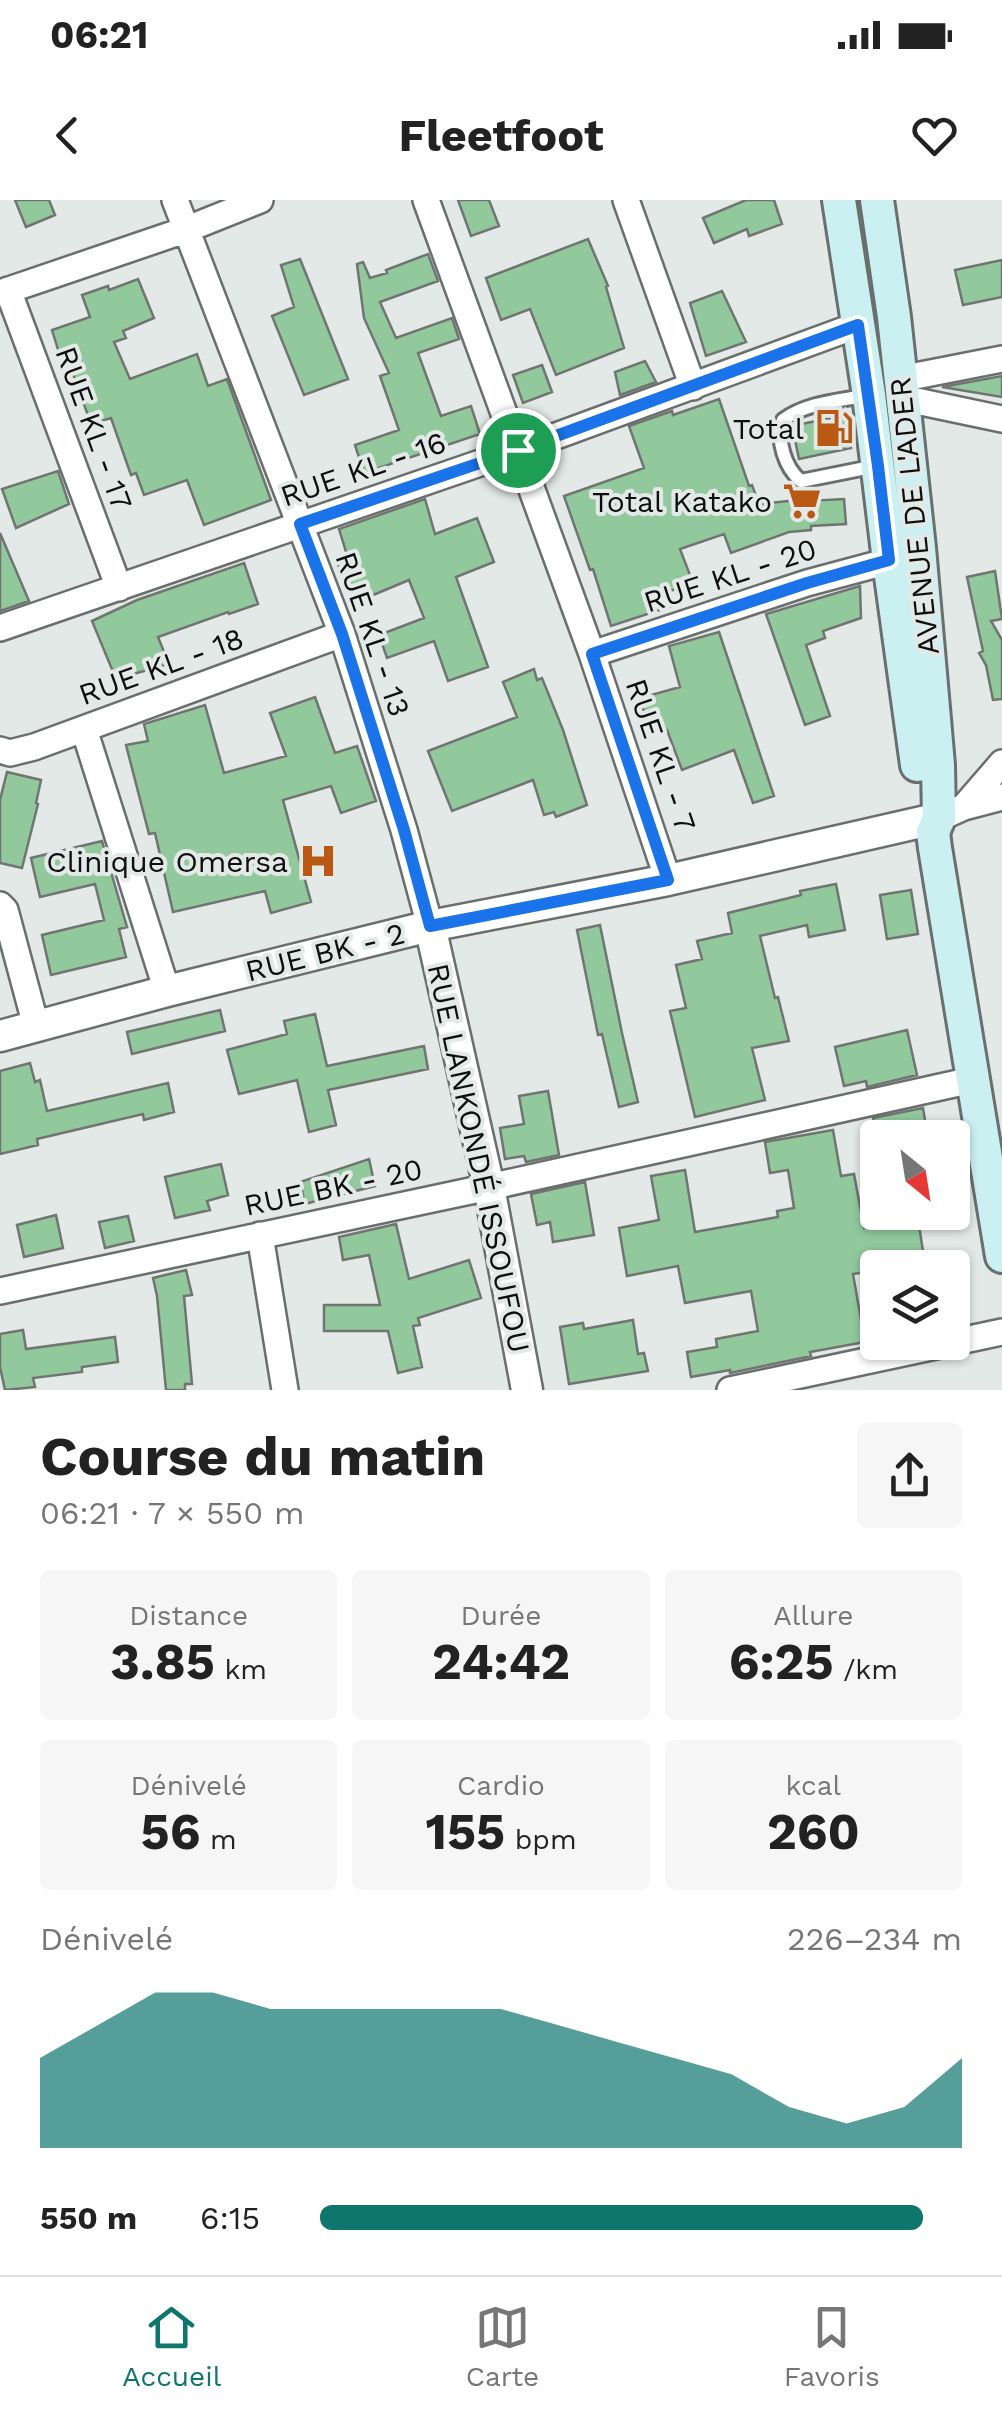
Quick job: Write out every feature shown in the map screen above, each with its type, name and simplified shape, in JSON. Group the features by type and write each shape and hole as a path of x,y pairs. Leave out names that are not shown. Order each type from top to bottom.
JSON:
{"main road":[{"name":"AVENUE DE L'ADER","path":"839,200 858,325 893,390"},
{"name":"AVENUE DE L'ADER","path":"878,200 893,390 889,560 941,819"},
{"name":"AVENUE DE L'ADER","path":"894,462 938,765 972,1080 1002,1256"}],"street":[{"name":"RUE KL - 13","path":"176,200 342,634 430,926"},
{"path":"4,292 260,200"},
{"name":"RUE KL - 7","path":"426,200 592,654 668,880"},
{"path":"626,200 693,387"},
{"name":"RUE KL - 17","path":"4,292 119,588"},
{"name":"RUE KL - 16","path":"0,628 518,450 858,325"},
{"path":"893,390 1002,358"},
{"path":"893,390 1002,419"},
{"name":"RUE KL - 20","path":"592,654 889,560"},
{"name":"RUE KL - 18","path":"0,750 23,751 342,634"},
{"path":"84,729 167,990"},
{"path":"941,819 1002,763"},
{"name":"RUE BK - 2","path":"0,1036 167,990 430,926 668,880 941,819 1002,796"},
{"path":"0,905 5,910 36,1026"},
{"name":"RUE LANKONDÉ ISSOUFOU","path":"430,926 488,1187 527,1390"},
{"name":"RUE BK - 20","path":"0,1291 972,1080"},
{"path":"260,1235 285,1390"},
{"path":"730,1390 1002,1332"}],"lane":[{"path":"893,390 792,413 783,420 780,436 783,452 801,481 894,462"}],"building":[{"path":"15,200 49,200 55,215 26,227"},
{"path":"458,200 489,200 499,226 471,236"},
{"path":"746,200 774,200 782,224 749,236 747,229 714,243 703,218"},
{"path":"588,239 608,286 624,348 556,375 530,309 501,320 486,278"},
{"path":"428,254 438,281 380,302 396,338 452,318 459,339 418,353 441,416 471,406 480,434 364,473 355,445 399,430 380,376 389,373 364,318 357,264 363,262 370,278"},
{"path":"300,259 348,379 304,395 272,316 294,307 281,265"},
{"path":"1002,260 1002,297 963,305 955,270"},
{"path":"138,279 154,318 123,331 126,338 114,342 130,379 197,354 208,386 227,379 271,500 204,525 187,480 144,495 136,473 131,475 111,418 91,424 66,354 60,356 52,330 90,317 82,295"},
{"path":"722,291 746,342 706,356 690,303"},
{"path":"645,361 656,382 620,395 615,372"},
{"path":"542,365 552,392 523,403 513,375"},
{"path":"1002,376 1002,397 942,387"},
{"path":"719,399 759,504 844,499 846,524 811,526 811,530 789,532 731,553 724,534 680,549 693,583 667,592 672,606 611,626 564,496 644,468 629,426"},
{"path":"845,415 851,448 799,459 792,426"},
{"path":"58,471 69,504 16,528 2,489"},
{"path":"425,499 435,534 477,518 494,562 456,577 488,667 448,681 434,641 387,658 379,635 424,618 409,580 354,603 336,560 347,555 339,529"},
{"path":"0,533 29,601 0,611"},
{"path":"244,563 258,604 158,637 169,664 116,679 92,621 137,600"},
{"path":"995,571 1002,619 991,621 1002,640 1002,699 993,700 986,665 979,653 983,651 967,577"},
{"path":"860,586 861,618 823,631 825,638 806,645 830,716 805,725 766,614"},
{"path":"719,632 774,796 753,803 734,750 682,770 667,730 651,735 640,698 680,687 669,646"},
{"path":"534,669 537,680 542,678 563,730 587,805 556,817 554,812 544,815 533,780 452,811 428,751 517,717 503,682"},
{"path":"315,697 335,753 357,746 376,801 341,813 331,786 283,800 311,902 271,913 265,891 173,912 155,833 149,834 126,745 148,741 144,724 205,705 224,773 286,756 270,713"},
{"path":"7,772 41,780 22,868 0,863 0,800"},
{"path":"102,841 127,927 119,929 126,957 51,975 42,935 104,920 95,884 40,897 31,858"},
{"path":"836,884 845,930 809,937 807,925 760,936 789,1041 752,1048 765,1100 695,1117 670,1011 686,1008 676,965 702,959 697,941 732,933 728,913"},
{"path":"911,890 918,934 887,939 880,895"},
{"path":"600,925 638,1102 619,1107 602,1034 598,1035 577,930"},
{"path":"220,1010 225,1031 132,1054 127,1032"},
{"path":"315,1014 327,1066 424,1046 428,1069 328,1090 336,1125 309,1132 297,1080 239,1094 227,1050 287,1034 284,1021"},
{"path":"907,1030 917,1075 867,1087 866,1081 844,1086 835,1047"},
{"path":"30,1063 35,1082 40,1080 47,1111 168,1083 174,1112 144,1120 143,1114 37,1139 38,1145 0,1154 0,1071"},
{"path":"548,1091 559,1155 526,1162 524,1156 505,1159 500,1128 524,1124 519,1096"},
{"path":"923,1108 925,1120 874,1120"},
{"path":"833,1130 841,1176 854,1174 860,1230 920,1230 923,1250 860,1250 860,1273 853,1274 860,1343 730,1373 691,1377 687,1352 717,1347 716,1339 758,1331 751,1291 685,1303 678,1266 627,1276 619,1228 659,1220 651,1176 685,1170 695,1232 778,1217 777,1211 794,1208 788,1170 770,1173 765,1142"},
{"path":"369,1159 375,1186 305,1204 300,1182"},
{"path":"221,1164 228,1195 207,1201 210,1210 175,1218 165,1177"},
{"path":"585,1182 594,1235 553,1242 550,1222 537,1225 531,1194"},
{"path":"56,1215 63,1248 24,1257 17,1225"},
{"path":"128,1216 134,1241 105,1248 99,1222"},
{"path":"396,1224 409,1279 469,1260 481,1298 418,1318 420,1325 413,1326 422,1367 398,1373 388,1331 324,1331 324,1305 380,1305 369,1255 343,1260 339,1237"},
{"path":"186,1270 192,1295 184,1296 192,1384 185,1384 185,1390 166,1390 153,1278"},
{"path":"633,1320 638,1354 644,1353 648,1371 569,1384 560,1327 583,1323 584,1329"},
{"path":"23,1330 26,1349 115,1337 118,1362 82,1367 82,1372 33,1378 35,1387 5,1390 0,1334"}],"place":[{"name":"Total","path":"834,428"},
{"name":"Total Katako","path":"802,501"},
{"name":"Clinique Omersa","path":"318,861"}],"route":[{"path":"858,325 889,560 592,654 668,880 430,926 342,634 300,524 518,450 858,325"}]}
